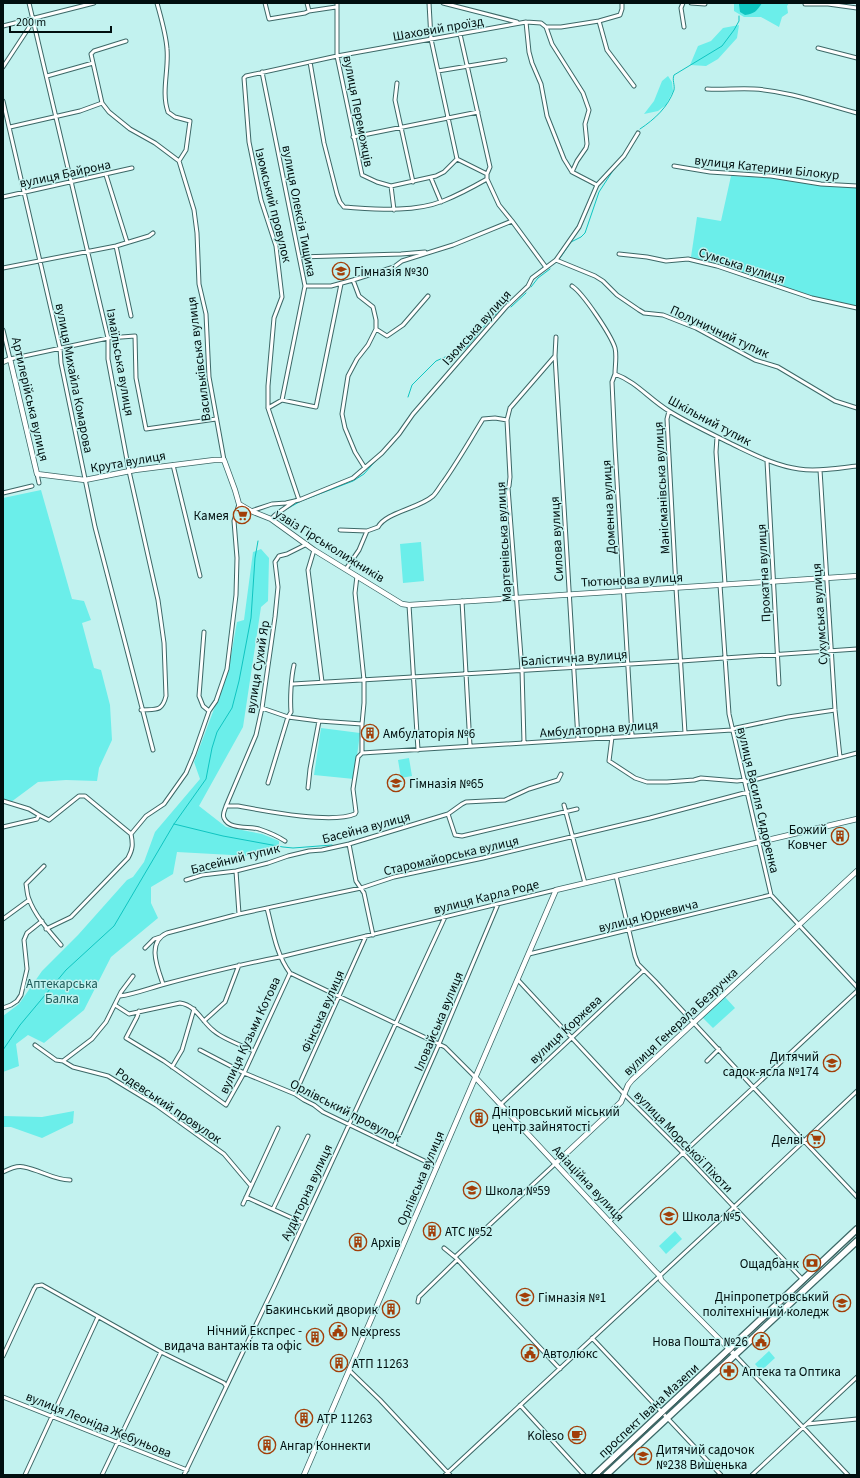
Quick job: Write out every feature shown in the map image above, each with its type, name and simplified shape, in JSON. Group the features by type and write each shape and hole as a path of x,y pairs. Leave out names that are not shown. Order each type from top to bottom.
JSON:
{"highway":[{"name":"проспект Івана Мазепи","path":"595,1475 857,1229"},
{"name":"проспект Івана Мазепи","path":"606,1475 734,1354 857,1241"}],"street":[{"name":"Ізмаїльська вулиця","path":"29,3 57,116 108,338 108,359 129,471 158,600 164,643 166,696 164,704 157,709 141,710"},
{"path":"3,26 94,3"},
{"path":"126,41 94,51 91,54 102,103 119,121 154,143 178,161 186,150 190,121 176,117 168,112 166,107 165,89 167,50 157,3"},
{"path":"270,3 265,4 269,19 336,7"},
{"path":"307,3 309,11"},
{"name":"вулиця Переможців","path":"337,3 337,56 362,175 376,182 391,186 431,178 444,172 456,159"},
{"path":"429,3 431,39 456,159 487,174"},
{"path":"443,3 519,23"},
{"name":"Шаховий проїзд","path":"246,76 337,56 519,23 541,23 546,27 576,26 620,15 622,3"},
{"path":"683,3 681,8 684,27"},
{"path":"691,3 705,4"},
{"path":"805,4 828,4 857,8"},
{"path":"3,67 28,30 33,19"},
{"path":"599,21 607,50 634,86"},
{"path":"526,22 529,52 532,63 541,84 547,116 564,159 572,172 597,185"},
{"path":"546,27 552,44 583,93 589,110 585,124 586,148 572,172"},
{"path":"460,34 490,167 487,174 487,180 499,205 545,266"},
{"path":"818,48 857,58"},
{"path":"438,71 506,60"},
{"path":"310,62 324,143 337,194 344,207 394,210 441,202 487,180"},
{"path":"47,76 93,63"},
{"name":"вулиця Олексія Тищика","path":"262,72 305,286 282,400"},
{"name":"Ізюмський провулок","path":"246,76 244,83 248,138 261,200 276,246 282,297 274,318 268,386 268,408 298,500"},
{"path":"397,83 396,100 413,182"},
{"path":"707,89 753,89 787,94 857,113"},
{"name":"вулиця Михайла Комарова","path":"3,101 60,348 61,363 95,528 141,710 153,750"},
{"path":"10,127 80,111 102,103"},
{"path":"353,137 478,112"},
{"name":"Ізюмська вулиця","path":"271,519 275,514 298,500 352,478 382,453 399,434 413,414 494,320 528,286 532,278 545,266 556,260 579,227 597,185 624,156 638,133"},
{"name":"Васильківська вулиця","path":"131,834 146,816 164,804 186,773 209,711 216,701 227,670 236,596 234,521 238,504 235,490 224,460 209,376 206,314 199,284 197,233 194,210 181,164 178,161"},
{"name":"вулиця Катерини Білокур","path":"674,166 710,172 771,176 821,184 857,186"},
{"name":"вулиця Байрона","path":"3,197 132,168"},
{"path":"106,175 127,242"},
{"path":"431,178 441,202"},
{"path":"391,186 394,210"},
{"path":"305,286 341,284 394,267 402,261 452,245 512,221"},
{"path":"3,268 116,246 149,236 153,233"},
{"path":"116,246 131,316"},
{"path":"299,257 430,252"},
{"name":"Сумська вулиця","path":"619,254 666,261 688,259 717,266 812,298 857,308"},
{"name":"Полуничний тупик","path":"556,260 595,276 617,295 639,310 663,315 696,328 755,360 778,367 835,402 857,408"},
{"path":"353,280 359,296 373,307 376,320 376,329 368,345 357,358 348,376 342,414 345,428 355,452 365,468"},
{"path":"268,408 282,400 316,407 341,284"},
{"path":"572,286 592,308 610,337 616,352 614,374"},
{"path":"376,329 387,336 403,325 428,296"},
{"name":"Артилерійська вулиця","path":"3,330 37,474"},
{"path":"3,362 10,359 108,338 135,336 136,378 146,429 216,419"},
{"name":"Силова вулиця","path":"556,337 555,356 578,740"},
{"name":"Мартенівська вулиця","path":"524,743 522,670 508,488 510,477 507,420 510,408 555,356"},
{"name":"Шкільний тупик","path":"614,374 626,378 669,411 775,464 800,469 820,470 857,466"},
{"name":"Доменна вулиця","path":"614,374 612,382 615,447 632,736"},
{"name":"Манісманівська вулиця","path":"669,411 667,418 685,733"},
{"path":"340,530 367,531 378,528 380,523 388,518 422,504 434,495 451,472 483,419 495,418 507,420"},
{"name":"вулиця Василя Сидоренка","path":"717,436 716,452 723,585 724,658 728,700 732,730 748,792 771,895"},
{"name":"Крута вулиця","path":"37,474 85,480 129,471 224,460"},
{"name":"Прокатна вулиця","path":"767,460 775,581 779,684"},
{"path":"172,465 200,576"},
{"name":"Сухумська вулиця","path":"820,470 835,710 840,758"},
{"path":"37,474 39,483"},
{"path":"3,493 32,486"},
{"name":"Ізюмська вулиця","path":"251,511 272,504 298,500"},
{"name":"узвіз Гірськолижників","path":"238,504 271,519 314,550 402,604 409,605"},
{"path":"346,569 359,550 367,531"},
{"name":"вулиця Сухий Яр","path":"226,806 256,735 262,708 278,587 275,562 279,556 287,554 307,544"},
{"path":"314,550 308,570 322,682"},
{"path":"285,841 270,832 229,824 224,817 226,806 238,806 316,817 350,817 355,814 353,789 358,757 362,753 364,703 364,680 355,593 357,576"},
{"name":"Тютюнова вулиця","path":"409,605 857,576"},
{"path":"462,601 470,746"},
{"path":"409,605 418,750"},
{"path":"204,632 199,696 203,706 209,711"},
{"name":"Балістична вулиця","path":"293,684 857,649"},
{"path":"268,783 288,717 291,712 290,702 294,664"},
{"path":"262,708 288,717 362,724"},
{"name":"Амбулаторна вулиця","path":"362,753 732,730 788,717 835,710"},
{"path":"308,788 319,721"},
{"path":"612,737 609,761 636,778 655,782 694,780 701,778 745,781 857,753"},
{"name":"Басейна вулиця","path":"288,856 349,844 448,814 466,802 505,800 512,798 529,789 558,780 561,774"},
{"name":"Старомайорська вулиця","path":"145,948 154,939 167,933 239,914 361,888 394,877 657,816 748,792"},
{"path":"3,801 29,810 48,820 79,796 85,796 131,834 133,843 132,851 128,858 71,917 46,929"},
{"path":"564,805 585,883"},
{"path":"448,814 455,835 458,836 577,809"},
{"path":"3,827 37,819 39,815"},
{"name":"вулиця Карла Роде","path":"120,996 129,995 163,984 239,965 373,935 857,818"},
{"path":"349,844 356,881 364,893 373,935"},
{"name":"Басейний тупик","path":"186,880 202,875 268,863 288,856"},
{"path":"44,866 26,884 29,900 46,929 62,945"},
{"path":"236,870 239,914"},
{"name":"вулиця Генерала Безручка","path":"418,1302 419,1297 456,1259 621,1102 628,1085 632,1080 857,871"},
{"path":"616,876 637,962 857,1197"},
{"name":"Орлівська вулиця","path":"304,1475 556,890"},
{"path":"771,895 857,987"},
{"name":"вулиця Юркевича","path":"529,954 771,895"},
{"path":"3,919 29,900"},
{"name":"Іловайська вулиця","path":"394,1146 498,904"},
{"path":"267,908 280,957 290,973"},
{"name":"Аудиторна вулиця","path":"184,1475 274,1287 445,917"},
{"path":"3,1008 17,1001 20,995 27,969 24,940 27,933 42,921"},
{"name":"Фінська вулиця","path":"295,1094 340,997 366,936"},
{"path":"160,937 154,952 163,984"},
{"path":"204,1021 225,1002 239,965"},
{"name":"вулиця Коржева","path":"501,1104 644,970"},
{"name":"Авіаційна вулиця","path":"290,973 445,1047 476,1077 610,1221 660,1276 661,1280 734,1354 848,1475"},
{"name":"вулиця Кузьми Котова","path":"172,1067 226,1105 244,1073 290,973"},
{"path":"63,1061 92,1039 106,1022 121,992 133,976"},
{"name":"вулиця Морської Піхоти","path":"518,980 624,1094 683,1153 803,1280"},
{"path":"610,1221 857,992"},
{"path":"115,1005 129,1014 186,1003 194,1009 214,1031 254,1051"},
{"path":"139,1011 126,1038 172,1067 182,1050 194,1009"},
{"name":"Родевський провулок","path":"35,1044 56,1060 63,1061 73,1067 108,1076 156,1105 224,1154 251,1186"},
{"path":"707,1060 719,1049"},
{"name":"Орлівський провулок","path":"200,1050 244,1073 295,1094 323,1112 437,1167"},
{"path":"350,1371 380,1400 448,1474 857,1091"},
{"path":"243,1204 278,1128"},
{"path":"273,1209 308,1136"},
{"path":"3,1172 12,1168 23,1166 62,1180 70,1180"},
{"path":"246,1197 303,1223"},
{"path":"444,1248 560,1369"},
{"path":"3,1356 34,1289 36,1286 42,1285 161,1352 224,1383 226,1386"},
{"path":"25,1475 98,1317"},
{"path":"592,1338 721,1475"},
{"path":"102,1475 161,1352"},
{"path":"752,1475 857,1377"},
{"name":"вулиця Леоніда Жебуньова","path":"3,1396 52,1417 187,1470"},
{"path":"520,1406 584,1475"},
{"path":"807,1424 857,1419"}],"green space":[{"path":"734,3 789,3 787,6 788,13 782,17 779,27 761,17 744,17 734,11"},
{"path":"739,25 737,38 718,59 706,66 690,65 698,46 711,41 723,28"},
{"path":"668,76 672,82 673,91 666,105 658,111 644,114 654,101 662,81"},
{"path":"731,176 776,178 857,187 857,306 826,301 782,287 720,264 691,257 697,217 721,221"},
{"path":"41,490 72,599 84,601 91,620 82,623 94,668 101,670 110,705 112,740 99,768 97,781 66,780 38,782 11,802 3,800 3,498"},
{"path":"421,542 424,581 403,583 400,544"},
{"name":"Аптекарська Балка","path":"261,549 269,558 268,601 261,607 243,727 199,806 226,827 262,834 279,841 279,853 250,856 177,852 173,874 151,887 151,903 158,918 111,957 84,1010 44,1043 28,1035 16,1044 19,1066 3,1072 3,1016 19,1004 42,971 78,935 127,880 133,877 144,862 155,832 200,779 194,762 228,672 237,622 244,620 253,552"},
{"path":"321,728 360,733 354,779 314,775"},
{"path":"409,758 412,776 401,778 398,760"},
{"path":"725,997 735,1008 713,1028 702,1017"},
{"path":"74,1111 73,1123 42,1138 11,1127 3,1127 3,1116 42,1117"},
{"path":"675,1231 682,1239 666,1254 659,1246"},
{"path":"769,1351 775,1358 761,1371 755,1364"}],"shaded area":[{"path":"740,3 762,3 755,12 745,15 740,12"}],"waterway":[{"path":"640,129 656,117 665,107 674,90 674,75 722,46 734,30 739,21 739,16"},
{"path":"560,258 571,242 581,237 585,233 599,192 614,169"},
{"path":"531,287 538,278 550,269"},
{"path":"511,307 526,293"},
{"path":"408,397 412,385 436,361 466,348 491,318 502,309"},
{"path":"283,511 301,501 353,481 364,474 378,458"},
{"path":"3,1050 20,1025 66,970 114,926 174,824 206,779 212,748 217,732 232,708 239,681 251,618 255,558 258,541"},
{"path":"174,824 223,836 283,847 293,848 332,845"}],"tram line":[{"path":"599,1475 857,1234"}],"place":[{"name":"Гімназія №30","path":"341,271"},
{"name":"Камея","path":"242,515"},
{"name":"Амбулаторія №6","path":"370,733"},
{"name":"Гімназія №65","path":"396,783"},
{"name":"Божий Ковчег","path":"840,836"},
{"name":"Дитячий садок-ясла №174","path":"832,1063"},
{"name":"Дніпровський міський центр зайнятості","path":"479,1118"},
{"name":"Делві","path":"816,1139"},
{"name":"Школа №59","path":"472,1190"},
{"name":"Школа №5","path":"669,1216"},
{"name":"АТС №52","path":"432,1231"},
{"name":"Архів","path":"358,1242"},
{"name":"Ощадбанк","path":"812,1263"},
{"name":"Гімназія №1","path":"525,1297"},
{"name":"Дніпропетровський політехнічний коледж","path":"842,1303"},
{"name":"Бакинський дворик","path":"391,1309"},
{"name":"Nexpress","path":"338,1331"},
{"name":"Нічний Експрес - видача вантажів та офіс","path":"315,1337"},
{"name":"Нова Пошта №26","path":"761,1341"},
{"name":"Автолюкс","path":"530,1353"},
{"name":"АТП 11263","path":"339,1363"},
{"name":"Аптека та Оптика","path":"729,1371"},
{"name":"ATP 11263","path":"304,1418"},
{"name":"Koleso","path":"577,1435"},
{"name":"Ангар Коннекти","path":"267,1445"},
{"name":"Дитячий садочок №238 Вишенька","path":"643,1456"}]}
